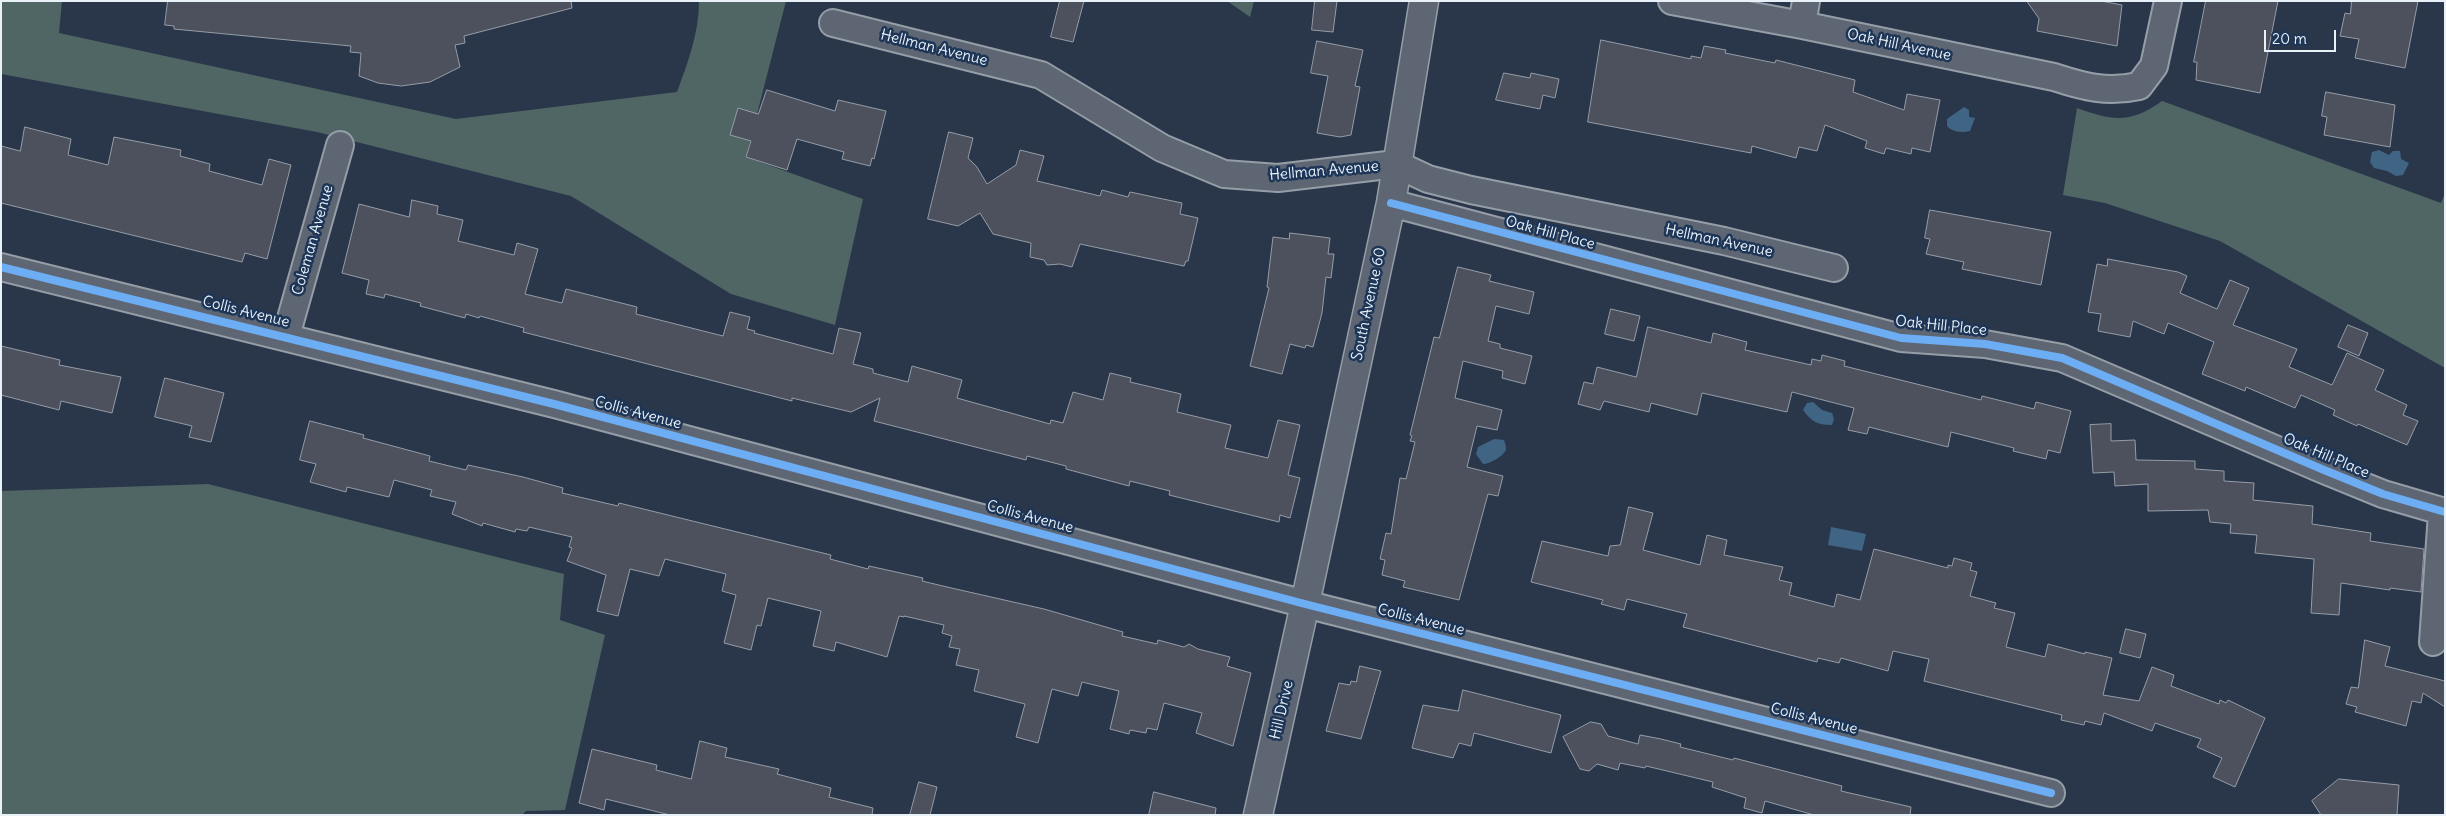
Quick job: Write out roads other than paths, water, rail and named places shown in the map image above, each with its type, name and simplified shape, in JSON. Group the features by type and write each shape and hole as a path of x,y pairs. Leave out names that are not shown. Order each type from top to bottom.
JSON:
{"street":[{"name":"South Avenue 60","path":"1306,604 1390,204 1424,1"},
{"name":"Oak Hill Avenue","path":"1672,1 1804,13 2054,77 2091,89 2126,89 2139,86 2154,66 2168,1"},
{"name":"Hellman Avenue","path":"834,23 1041,75 1162,148 1224,174 1278,178 1396,164 1428,179 1480,192 1724,241 1834,268"},
{"name":"Coleman Avenue","path":"286,336 340,144"},
{"name":"Oak Hill Place","path":"1390,204 1901,338 1985,344 2062,358 2324,470 2383,494 2443,513"},
{"name":"Collis Avenue","path":"1,267 286,336 554,404 1306,604 2051,793"},
{"path":"2433,642 2443,513"},
{"name":"Hill Drive","path":"1258,815 1306,604"}],"water":[{"path":"1964,107 1969,110 1969,117 1975,118 1970,131 1954,131 1947,126 1947,119"},
{"path":"2379,150 2389,155 2393,151 2400,151 2401,159 2409,163 2403,175 2396,176 2387,171 2374,168 2370,162 2372,152"},
{"path":"1813,402 1822,410 1832,413 1834,419 1832,425 1818,423 1806,414 1803,410 1807,403"},
{"path":"1494,439 1504,440 1505,452 1489,463 1483,464 1476,454 1478,447"},
{"path":"1831,527 1866,534 1862,551 1828,545"}]}
